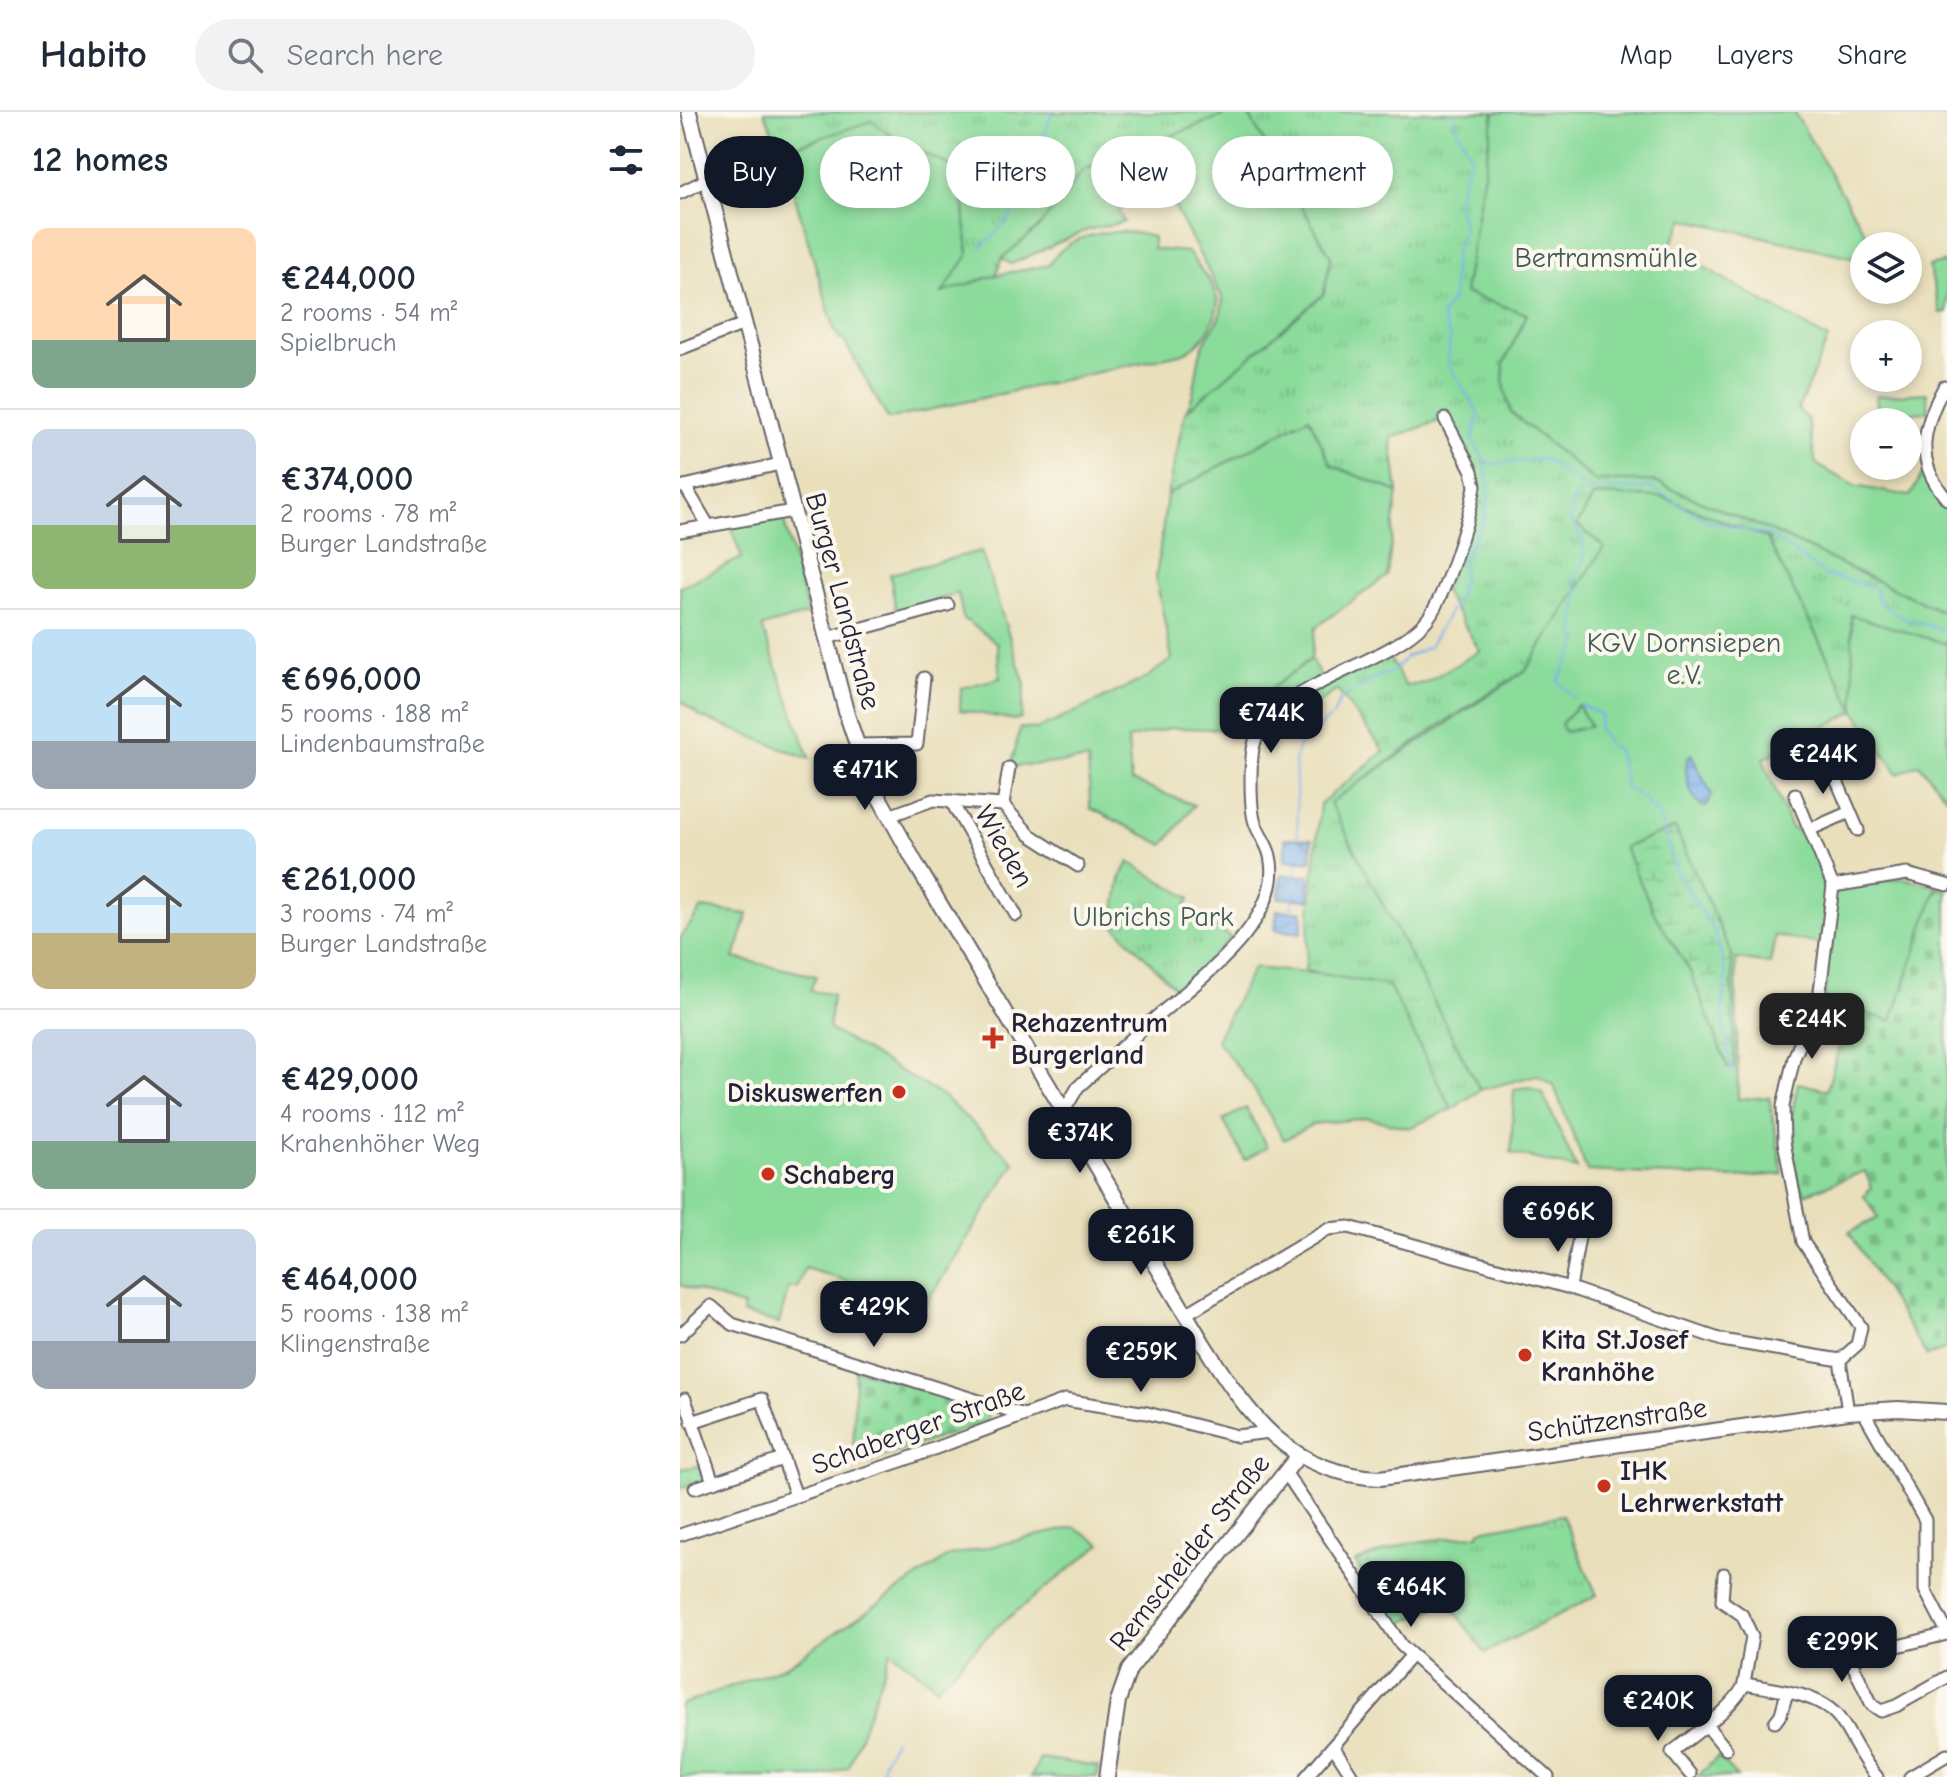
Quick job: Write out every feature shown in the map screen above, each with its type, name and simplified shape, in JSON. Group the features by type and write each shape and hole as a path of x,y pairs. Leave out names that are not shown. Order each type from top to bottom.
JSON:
{"main road":[{"name":"Burger Landstraße","path":"689,112 704,172"},
{"name":"Burger Landstraße","path":"713,208 857,745 889,816 1230,1386 1269,1432 1298,1456"},
{"name":"Schützenstraße","path":"1298,1456 1338,1472 1386,1478 1855,1411 1947,1412"},
{"name":"Burger Landstraße","path":"1269,1432 1285,1472"},
{"name":"Remscheider Straße","path":"1107,1777 1118,1701 1129,1670 1298,1456"}],"street":[{"path":"680,193 704,181"},
{"path":"680,349 744,324"},
{"path":"1945,388 1928,423 1924,459 1930,476 1947,499"},
{"path":"1064,1111 1078,1087 1219,963 1258,913 1271,875 1270,856 1254,818 1252,782 1257,737 1281,710 1409,636 1434,609 1475,486 1472,471 1445,419"},
{"path":"708,525 682,487 780,464"},
{"path":"680,531 793,511"},
{"path":"827,638 948,605"},
{"path":"857,745 917,744 924,678"},
{"path":"1822,746 1858,830"},
{"name":"Wieden","path":"1003,805 1009,768"},
{"path":"1795,794 1833,886 1817,1005 1794,1058 1783,1106 1784,1148 1803,1242 1861,1327 1857,1345 1840,1360"},
{"name":"Wieden","path":"889,816 933,800 1003,805 1030,835 1078,866"},
{"name":"Wieden","path":"951,801 1016,915"},
{"path":"1811,829 1850,812"},
{"path":"1833,886 1907,874 1947,885"},
{"path":"1186,1314 1328,1229 1343,1226 1570,1288 1722,1340 1840,1360"},
{"path":"1570,1288 1581,1226"},
{"path":"680,1335 711,1306 732,1324 1024,1415"},
{"path":"1840,1360 1855,1411 1925,1520 1925,1590 1947,1633 1852,1660 1872,1705 1881,1711 1947,1677"},
{"path":"685,1399 713,1482"},
{"path":"692,1422 762,1399 796,1496"},
{"name":"Schaberger Straße","path":"680,1535 1071,1399 1176,1419 1237,1436 1269,1432"},
{"path":"695,1488 783,1459"},
{"path":"1285,1472 1411,1656 1548,1777"},
{"path":"1690,1774 1672,1752 1707,1726 1741,1694 1744,1684 1752,1636 1742,1615 1722,1601 1724,1574"},
{"path":"1306,1777 1411,1656"},
{"path":"1744,1684 1801,1696 1837,1715 1861,1759 1877,1777"},
{"path":"1775,1722 1781,1714 1787,1692"},
{"path":"1707,1726 1726,1749"},
{"path":"1333,1746 1353,1777"},
{"path":"1910,1777 1947,1755"}],"green space":[{"path":"764,112 1232,112 1170,136 1091,136 1091,167 1083,170 1075,180 1075,136 946,136 946,164 930,156 930,136 892,136 871,121 804,143 804,136 774,136"},
{"path":"1232,112 1247,112 1261,136 1212,136 1212,208 1303,208 1331,257 1324,294 1185,412 1194,390 1201,351 1220,316 1223,299 1175,208 1196,208 1196,185 1199,184 1196,136 1170,136"},
{"path":"1247,112 1494,112 1464,293 1527,314 1504,363 1503,381 1511,413 1595,481 1653,481 1773,532 1947,614 1947,644 1851,615 1855,711 1767,538 1662,497 1594,495 1577,525 1604,547 1526,670 1440,725 1330,803 1480,1090 1452,1109 1389,986 1305,971 1320,804 1384,751 1337,690 1269,739 1217,729 1311,659 1325,684 1386,651 1405,686 1424,683 1480,651 1444,592 1478,483 1442,420 1391,438 1398,492 1331,465 1309,417 1167,495 1185,412 1324,294 1331,257 1303,208 1393,208 1393,136 1261,136"},
{"name":"Bertramsmühle","path":"1494,112 1794,112 1865,232 1850,232 1850,257 1684,219 1670,247 1828,339 1798,409 1808,420 1816,464 1855,486 1910,496 1919,480 1922,480 1924,471 1933,489 1947,505 1947,614 1773,532 1653,481 1595,481 1511,413 1503,381 1504,363 1527,314 1464,293"},
{"path":"871,120 892,136 825,136"},
{"path":"820,138 820,208 930,208 930,156 946,164 946,208 964,208 968,255 944,292 976,279 1049,265 1069,244 1082,238 1125,232 1153,237 1153,249 1188,252 1212,285 1218,301 1215,317 1208,332 1184,353 888,419 843,339 840,340 835,331 798,208 804,208 804,143"},
{"path":"1091,167 1091,208 1123,208 1118,211 1124,222 1087,230 1011,264 1002,258 1039,227 1054,208 1075,208 1075,180 1083,170"},
{"path":"964,208 1054,208 1039,227 1002,258 996,275 942,293 968,255"},
{"path":"1947,262 1947,312 1940,313 1929,266"},
{"path":"1927,393 1928,412 1922,412 1922,408 1877,408 1876,396"},
{"path":"1309,417 1331,465 1398,492 1387,576 1316,627 1311,659 1217,729 1171,728 1128,739 1131,781 1194,805 1164,845 1090,808 1088,760 1011,767 1020,728 1036,729 1052,723 1146,678 1172,659 1156,579 1167,495"},
{"name":"KGV Dornsiepen e.V.","path":"1594,495 1662,497 1767,538 1854,709 1851,615 1947,644 1947,798 1919,764 1898,774 1855,711 1763,759 1791,828 1809,835 1830,888 1904,878 1937,887 1892,1021 1824,1001 1828,945 1775,936 1770,964 1736,959 1738,1099 1769,1097 1783,1174 1734,1178 1587,1171 1554,1086 1537,1075 1480,1090 1329,803 1526,670 1603,546 1577,525"},
{"path":"783,517 808,614 762,627 810,759 701,717 680,700 680,587 742,558 730,525"},
{"path":"981,551 1025,684 1021,718 1014,720 960,710 961,688 1000,678 997,643 963,618 958,593 896,613 890,574"},
{"path":"1578,705 1590,726 1565,732 1561,724"},
{"path":"1675,828 1732,955 1734,1068 1728,1068 1690,971 1655,915 1624,847"},
{"name":"Ulbrichs Park","path":"1129,862 1190,898 1186,906 1231,938 1178,991 1113,924 1120,879"},
{"path":"1937,887 1947,891 1947,1349 1927,1356 1849,1232 1878,1218 1864,1196 1872,1188 1865,1171 1805,1194 1794,1167 1791,1140 1792,1112 1798,1083 1827,1090 1845,1024 1819,1014 1824,1001 1892,1021"},
{"path":"702,908 748,914 734,958 816,976 810,991 832,994 829,1029 944,1097 1015,1163 925,1305 805,1268 797,1289 789,1287 779,1323 742,1314 744,1307 680,1285 680,938"},
{"path":"1253,968 1353,977 1389,985 1452,1109 1409,1128 1367,1118 1313,1124 1284,1140 1251,1084 1216,1040"},
{"path":"1529,1087 1542,1092 1577,1169 1511,1153 1514,1089"},
{"path":"1246,1108 1267,1147 1245,1160 1223,1120"},
{"path":"855,1369 987,1405 988,1421 853,1467"},
{"path":"700,1466 705,1481 680,1488 680,1469"},
{"path":"1562,1515 1597,1595 1485,1653 1448,1602 1396,1626 1355,1562 1408,1543 1479,1534 1480,1530"},
{"path":"1075,1527 1101,1544 993,1630 937,1687 891,1651 849,1767 820,1777 680,1777 680,1705 786,1666 949,1556"},
{"path":"1718,1757 1737,1777 1697,1777"},
{"path":"1040,1758 1099,1767 1097,1777 1031,1777"}],"water":[{"path":"1691,754 1712,795 1706,807 1696,800 1688,784 1686,767"},
{"path":"1285,838 1312,839 1311,861 1285,861"},
{"path":"1281,875 1310,876 1309,900 1279,898"},
{"path":"1277,910 1303,912 1301,933 1275,930"}],"waterway":[{"path":"980,247 995,234 1018,204 1034,168 1052,112"},
{"path":"1298,838 1295,758 1301,741 1333,716 1340,700 1377,677 1395,670 1406,657 1429,647 1459,595 1462,560 1484,520 1489,496 1485,461 1472,440 1479,414 1448,364 1450,338 1441,316 1453,299 1454,256 1464,229 1457,201 1471,155 1457,129 1454,112"},
{"path":"1486,461 1491,464 1545,459 1590,491 1652,488 1706,520 1773,537 1825,575 1873,586 1881,604 1902,618 1947,631"},
{"path":"1575,698 1558,681 1579,642 1574,631 1578,598 1575,577 1583,562 1584,543 1571,519 1575,494 1587,492"},
{"path":"1581,705 1602,715 1598,729 1611,747 1617,749 1626,788 1648,802 1650,810 1658,813 1677,873 1715,932 1726,974 1722,1014 1732,1072"},
{"path":"1296,861 1296,878"},
{"path":"1291,911 1293,900"},
{"path":"883,1777 883,1763 894,1740"}],"place":[{"name":"Rehazentrum Burgerland","path":"993,1038"},
{"name":"Diskuswerfen","path":"899,1092"},
{"name":"Schaberg","path":"768,1174"},
{"name":"Kita St.Josef Kranhöhe","path":"1525,1355"},
{"name":"IHK Lehrwerkstatt","path":"1604,1486"}]}
